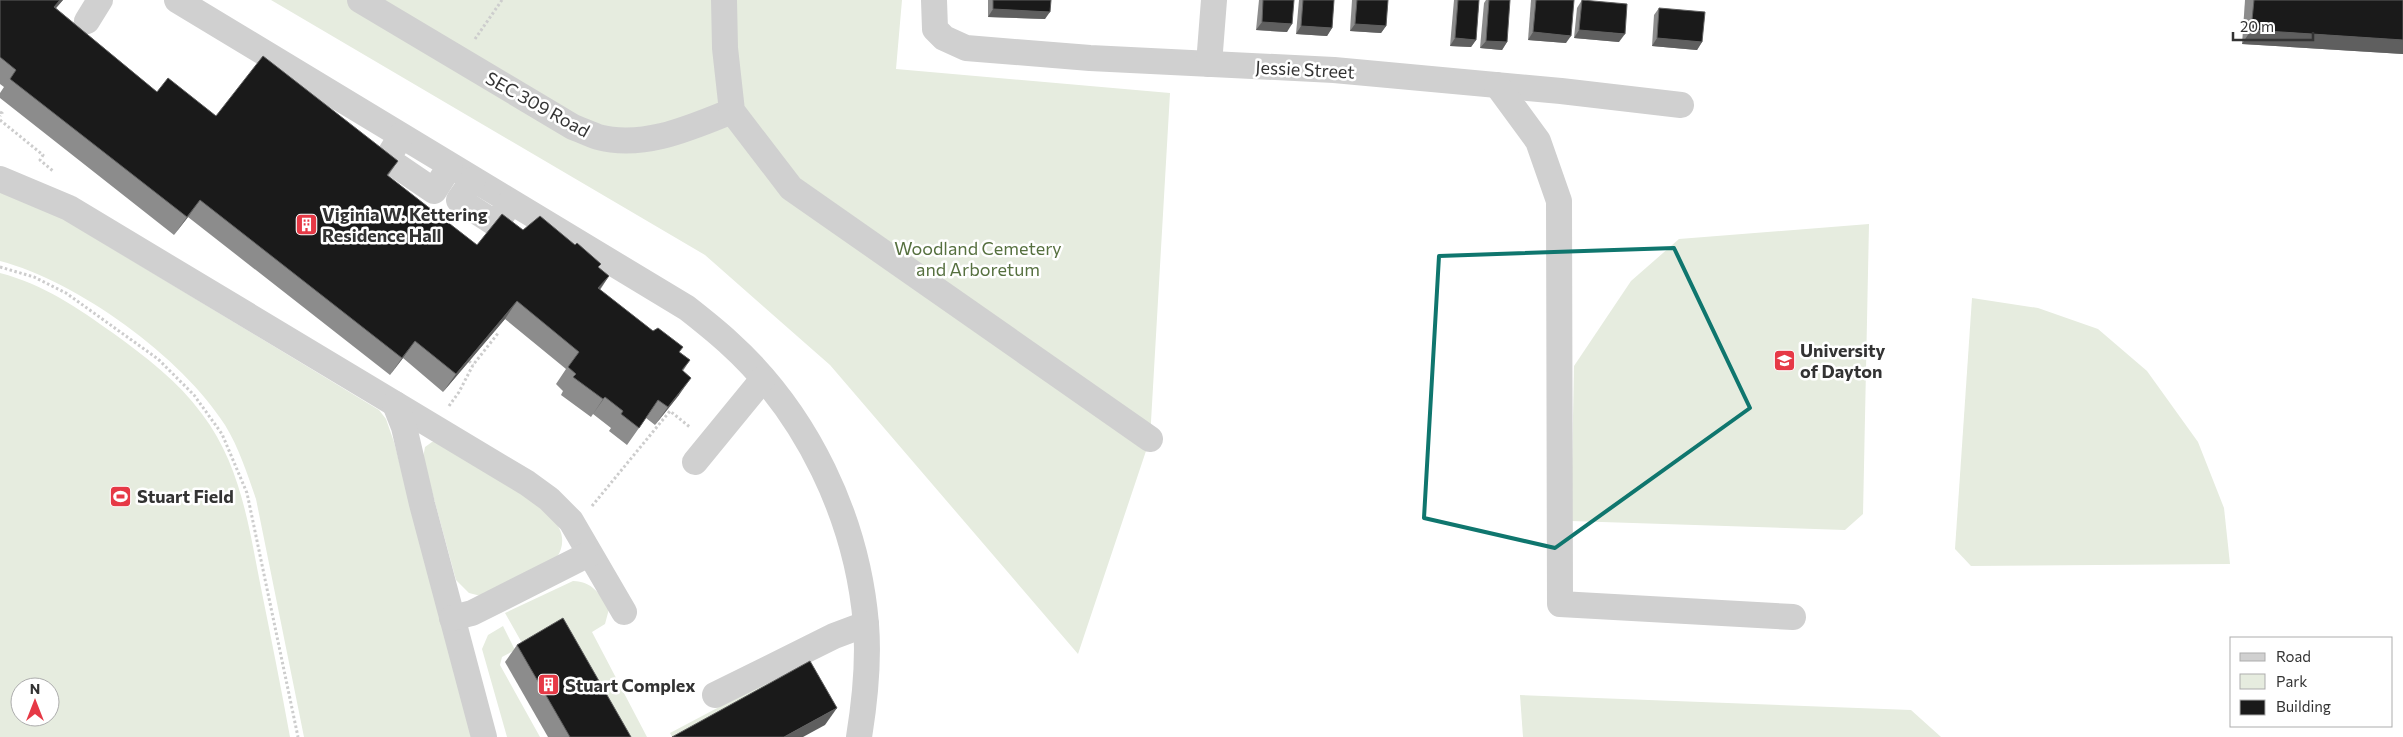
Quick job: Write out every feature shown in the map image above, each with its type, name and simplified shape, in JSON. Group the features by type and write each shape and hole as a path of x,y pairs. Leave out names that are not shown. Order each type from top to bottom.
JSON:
{"street":[{"path":"177,0 510,203 687,308 729,342 763,379 806,437 844,518 866,624 866,667 859,737"},
{"name":"SEC 309 Road","path":"360,0 573,127 598,137 625,140 651,138 677,132 732,111"},
{"path":"724,0 725,48 732,111 791,188 1150,439"},
{"name":"Jessie Street","path":"934,0 935,29 944,38 966,48 1090,58 1334,70 1681,105"},
{"path":"1209,64 1214,0"},
{"path":"1497,85 1538,141 1559,201 1560,604 1793,617"},
{"path":"0,179 69,208 527,483 549,499 571,521 624,612"},
{"path":"695,462 763,379"},
{"path":"395,404 404,427 484,737"},
{"path":"452,618 472,613 589,554"},
{"path":"715,695 834,636 866,624"}],"path":[{"path":"460,60 502,0"},
{"path":"0,112 2,113 0,116"},
{"path":"0,267 34,277 66,293 158,359 194,395 222,434 247,493 298,737"},
{"path":"450,405 473,364 499,332"},
{"path":"469,362 473,364"},
{"path":"589,510 670,412 694,431"}],"highlighted area":[{"path":"1674,248 1750,408 1555,548 1424,518 1439,256"}],"green space":[{"name":"Woodland Cemetery and Arboretum","path":"271,0 902,0 896,69 1170,93 1150,439 1078,654 830,365 705,255"},
{"path":"0,191 52,212 379,410 386,419 394,442 472,737 304,737 256,499 242,461 225,425 206,399 183,374 155,348 125,325 94,304 62,286 30,271 0,261"},
{"path":"1869,224 1863,514 1845,530 1571,521 1574,366 1631,281 1679,239"},
{"name":"Stuart Field","path":"0,273 46,290 86,314 125,342 161,370 183,391 202,414 215,434 226,454 242,498 290,737 0,737"},
{"path":"1972,298 2038,308 2098,329 2147,371 2198,442 2224,508 2230,564 1971,566 1955,549"},
{"path":"432,442 436,442 503,481 538,505 551,517 562,535 562,547 557,557 481,596 469,593 456,580 423,458 425,447"},
{"path":"573,581 586,584 595,589 609,609 605,624 592,632 647,737 609,737 526,650 505,613"},
{"path":"503,626 515,650 502,657 500,665 540,737 507,737 482,649 488,635"},
{"path":"793,668 692,737 672,737 670,733"},
{"path":"1520,695 1911,710 1941,737 1523,737"}],"building":[{"name":"Viginia W. Kettering Residence Hall","path":"0,0 60,0 54,7 157,92 168,78 216,116 263,56 398,161 387,175 477,245 502,214 523,230 540,216 575,245 577,243 601,264 598,267 609,276 598,288 653,331 658,328 683,347 679,352 690,360 682,370 691,378 668,407 658,400 639,428 621,414 623,411 605,397 603,399 573,377 576,374 568,367 579,352 517,301 456,374 415,341 402,358 200,200 187,217 10,79 16,70 0,57"},
{"path":"993,0 1051,0 1050,12 993,9"},
{"path":"1263,0 1294,0 1292,24 1262,22"},
{"path":"1303,0 1334,0 1332,28 1301,26"},
{"path":"1357,0 1388,0 1386,26 1355,24"},
{"path":"1458,0 1479,0 1476,40 1455,38"},
{"path":"1489,0 1510,0 1507,42 1486,41"},
{"path":"1536,0 1574,0 1571,36 1533,32"},
{"path":"1582,0 1627,4 1625,34 1579,30"},
{"path":"2254,0 2403,0 2403,40 2251,30"},
{"path":"1659,8 1705,12 1702,42 1657,38"},
{"path":"563,618 631,737 570,737 517,645"},
{"name":"Stuart Complex","path":"810,661 837,708 784,737 672,737"}],"place":[{"name":"Viginia W. Kettering Residence Hall","path":"306,224"},
{"name":"University of Dayton","path":"1784,360"},
{"name":"Stuart Field","path":"121,496"},
{"name":"Stuart Complex","path":"549,685"}]}
